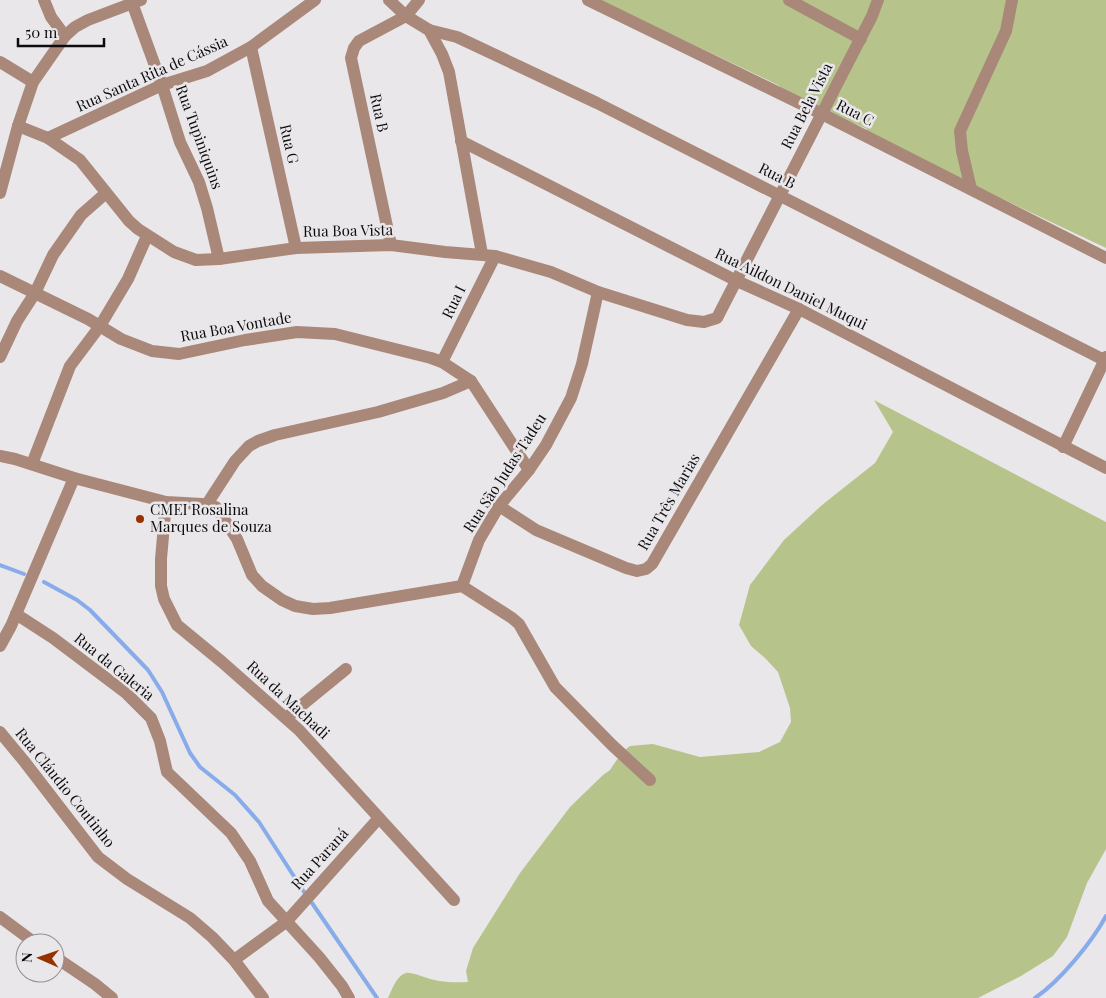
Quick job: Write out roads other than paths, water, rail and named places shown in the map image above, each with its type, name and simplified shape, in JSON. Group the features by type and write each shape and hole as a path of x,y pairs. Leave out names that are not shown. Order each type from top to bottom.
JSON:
{"street":[{"path":"44,0 52,17 65,36"},
{"name":"Rua Santa Rita de Cássia","path":"48,138 162,85 207,71 251,47 315,0"},
{"path":"389,0 406,16 429,30 442,54 449,72 461,141 489,255"},
{"path":"406,16 419,0"},
{"name":"Rua C","path":"588,0 822,114 1106,258"},
{"path":"789,0 861,39"},
{"name":"Rua Bela Vista","path":"717,318 861,39 878,0"},
{"path":"971,189 962,151 960,131 1006,31 1012,0"},
{"path":"1,190 18,126 33,82 65,36 81,23 134,1"},
{"name":"Rua Tupiniquins","path":"134,1 180,142 202,190 219,260"},
{"name":"Rua B","path":"391,245 351,58 354,48 359,41 406,16"},
{"name":"Rua B","path":"429,30 450,34 597,103 1105,359"},
{"name":"Rua G","path":"251,47 296,248"},
{"path":"0,62 33,82"},
{"name":"Rua Boa Vista","path":"18,126 48,138 84,164 129,221 148,236 188,258 219,260 296,248 391,245 489,255 551,272 598,292 687,320 704,322 717,318"},
{"name":"Rua Aildon Daniel Muqui","path":"461,141 737,281 799,309 1106,468"},
{"path":"0,357 17,321 35,293 53,256 81,215 106,192"},
{"path":"32,464 70,366 100,326 128,279 148,236"},
{"name":"Rua I","path":"442,362 489,255"},
{"name":"Rua Boa Vontade","path":"0,276 100,326 121,339 141,348 165,354 179,354 245,340 297,332 313,332 335,334 442,362 471,381 529,470"},
{"name":"Rua São Judas Tadeu","path":"462,586 478,540 499,506 529,470 546,445 571,398 582,364 598,292"},
{"name":"Rua Três Marias","path":"499,506 536,530 573,546 626,568 637,571 646,569 652,564 799,309"},
{"path":"1063,447 1105,359"},
{"path":"207,504 235,461 258,441 275,435 378,412 443,393 471,381"},
{"path":"0,456 166,502 207,504 216,507 237,539 252,575 282,600 295,606 313,609 330,608 462,586 519,624 555,687 605,739 650,780"},
{"path":"0,646 9,621 74,478"},
{"name":"Rua da Machadi","path":"166,502 161,559 161,586 164,599 177,624 306,736 454,900"},
{"name":"Rua da Galeria","path":"9,621 52,638 126,693 151,718 160,741 168,772 236,839 250,861 264,893 286,922 342,986 348,998"},
{"path":"286,718 346,669"},
{"name":"Rua Cláudio Coutinho","path":"0,732 98,857 127,879 190,918 234,960 263,998"},
{"name":"Rua Paraná","path":"234,960 286,922 379,818"},
{"path":"0,917 22,933"},
{"path":"65,963 112,998"}],"waterway":[{"path":"0,565 24,574"},
{"path":"44,582 77,600 90,610 148,670 162,692 190,753 200,767 235,795 259,822 304,892"},
{"path":"312,903 377,998"},
{"path":"1035,998 1055,982 1075,960 1106,916"}],"place":[{"name":"CMEI Rosalina Marques de Souza","path":"140,519"}]}
